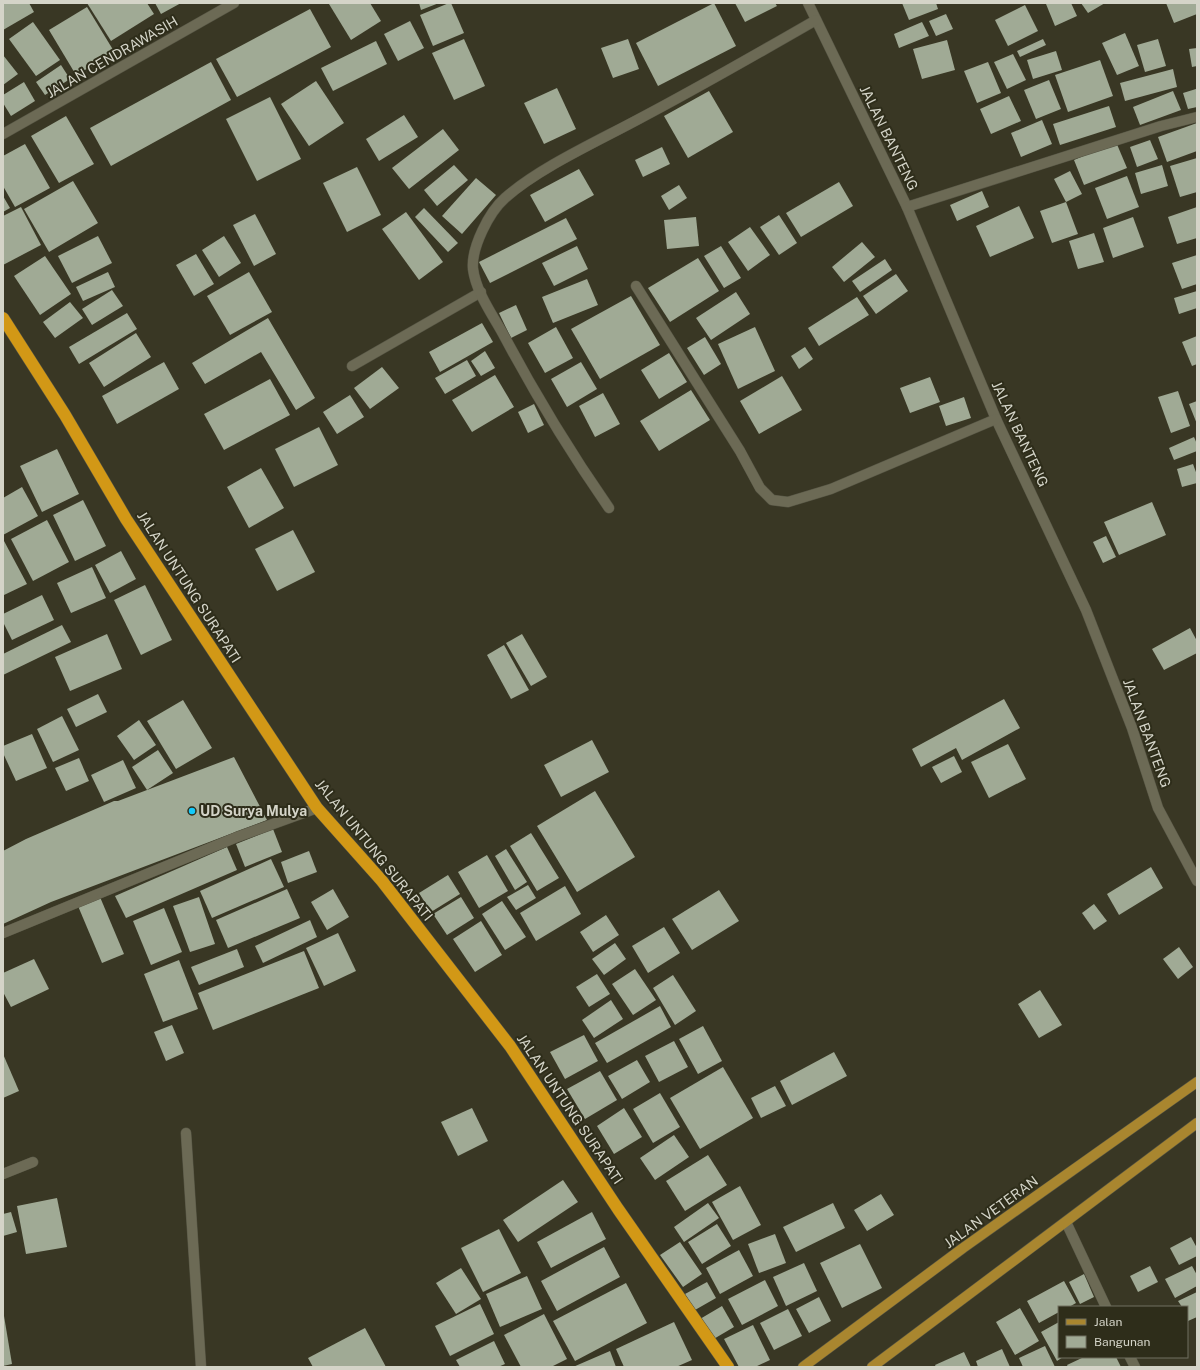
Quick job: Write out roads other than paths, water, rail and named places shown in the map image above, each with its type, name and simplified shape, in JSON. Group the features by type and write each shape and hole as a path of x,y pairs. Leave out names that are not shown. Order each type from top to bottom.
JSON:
{"highway":[{"name":"JALAN UNTUNG SURAPATI","path":"3,318 65,415 126,519 317,808 382,881 510,1046 622,1215 728,1367"}],"main road":[{"name":"JALAN VETERAN","path":"803,1367 963,1248 1197,1082"},
{"path":"872,1367 1197,1123"}],"street":[{"name":"JALAN CENDRAWASIH","path":"3,134 234,3"},
{"name":"JALAN BANTENG","path":"808,3 907,207 996,419 1086,610 1132,728 1158,808 1197,881"},
{"path":"609,508 572,453 536,395 481,292 473,269 474,251 482,229 504,199 538,175 707,83 816,20"},
{"path":"907,207 1161,126 1197,117"},
{"path":"636,286 740,451 760,488 772,500 788,502 831,489 996,419"},
{"path":"352,366 481,292"},
{"path":"3,933 237,837 317,808"},
{"path":"186,1133 201,1367"},
{"path":"3,1174 33,1162"},
{"path":"1066,1222 1106,1306"},
{"path":"1130,1358 1135,1367"}],"place":[{"name":"UD Surya Mulya","path":"192,811"}]}
